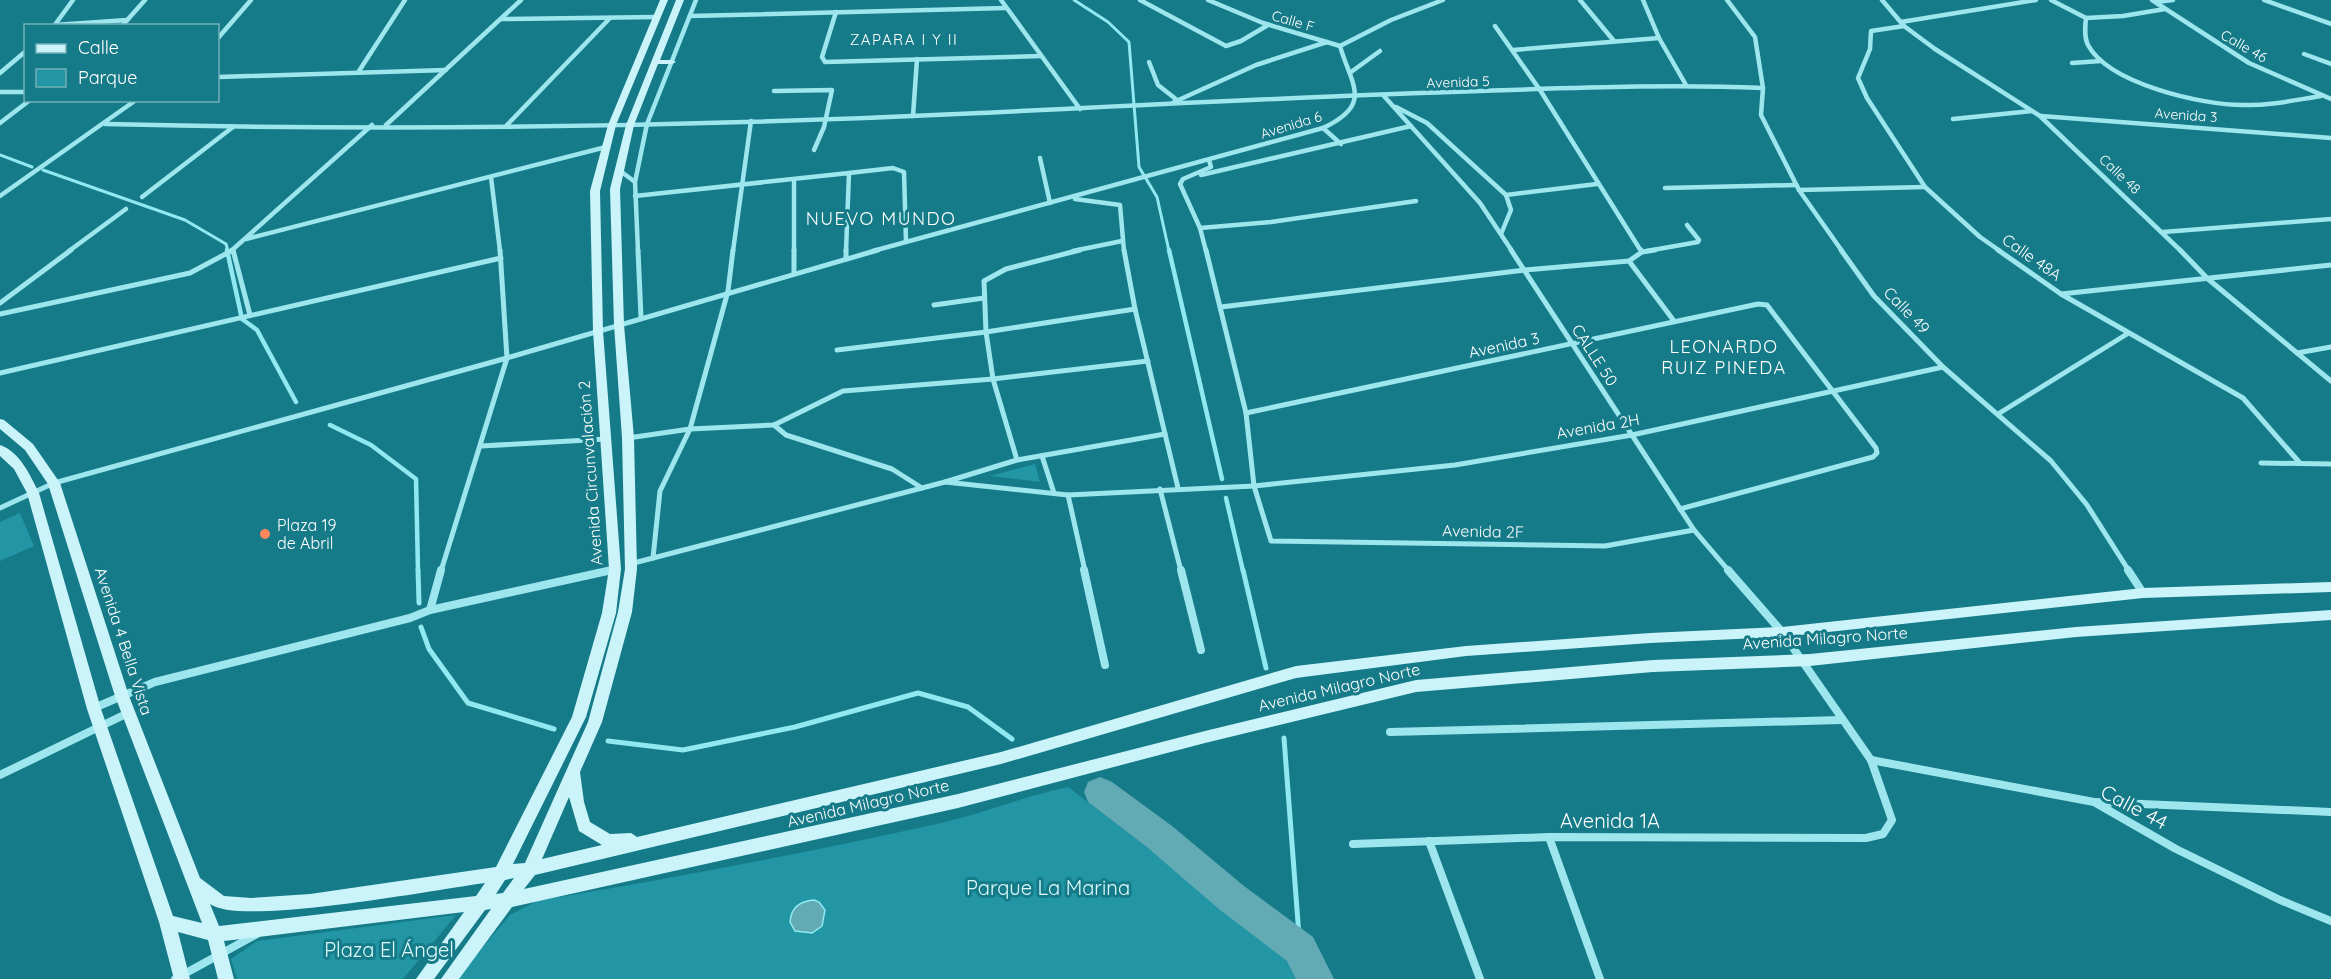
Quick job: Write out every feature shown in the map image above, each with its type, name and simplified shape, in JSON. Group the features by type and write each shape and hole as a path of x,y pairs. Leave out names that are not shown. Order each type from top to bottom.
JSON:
{"main road":[{"name":"Avenida Circunvalación 2","path":"424,979 482,903 501,872 579,717 609,613 615,569 598,331 595,191 612,125 664,0"},
{"name":"Avenida Circunvalación 2","path":"449,979 530,869 595,722 625,612 630,564 628,438 619,325 615,189 630,125 680,0"},
{"path":"655,62 672,62"},
{"name":"Avenida 4 Bella Vista","path":"0,423 29,447 54,483 122,696 196,884 214,934 226,979"},
{"path":"0,449 19,466 33,493 94,709 167,922 179,978"},
{"name":"Avenida Milagro Norte","path":"501,872 530,869 1001,758 1296,672 1466,651 1650,638 1782,632 2143,593 2331,587"},
{"name":"Avenida Milagro Norte","path":"482,903 508,900 958,801 1205,737 1416,686 1653,666 1799,660 2076,632 2331,615"},
{"path":"573,771 577,802 584,826 608,841 656,840"},
{"path":"196,884 221,903 251,905 310,901 501,872"},
{"path":"167,922 214,934 265,930 482,903"}],"street":[{"path":"56,24 73,0"},
{"path":"124,24 145,0"},
{"path":"219,37 251,0"},
{"path":"359,71 405,0"},
{"path":"386,125 521,0"},
{"path":"641,317 635,182 646,124 696,0"},
{"path":"1001,0 1080,109"},
{"path":"1140,0 1226,46 1241,41 1268,25"},
{"name":"Calle F","path":"1208,0 1268,25 1340,46"},
{"path":"1431,4 1436,0"},
{"path":"1356,95 1351,72 1340,46 1354,36 1443,0"},
{"path":"1580,0 1614,41"},
{"path":"1642,0 1659,38 1686,85"},
{"name":"Calle 49","path":"1727,0 1755,37 1762,88 1761,116 1797,188 1874,296 1943,367 2051,461 2087,505 2143,593"},
{"name":"Calle 48","path":"1882,0 1902,24 2040,116 2163,231 2208,279 2331,381"},
{"path":"1902,24 1932,16 2010,7 2036,0"},
{"path":"2051,0 2086,18 2123,16 2166,9"},
{"path":"2153,1 2173,0"},
{"path":"2264,0 2331,24"},
{"name":"Calle 46","path":"2153,1 2249,63 2331,99"},
{"path":"690,16 1006,8"},
{"path":"836,12 822,57 825,62 1041,56"},
{"path":"501,19 656,17"},
{"path":"507,125 610,18"},
{"path":"2086,18 2085,32 2089,46 2101,61 2127,76 2156,88 2201,100 2234,105 2270,104 2321,96"},
{"path":"69,24 127,20"},
{"name":"Calle 48A","path":"1902,24 1871,31 1870,49 1858,78 1867,98 1924,187 1980,237 2061,294 2127,334 2243,398 2299,462"},
{"path":"1496,26 1540,90 1597,184 1642,252"},
{"path":"1513,50 1659,38"},
{"path":"1171,104 1256,65 1327,42"},
{"path":"1351,72 1380,51"},
{"path":"0,73 24,53"},
{"path":"2304,54 2331,64"},
{"path":"913,116 917,59"},
{"path":"2072,63 2101,61"},
{"path":"1149,62 1154,82 1160,90 1177,100"},
{"path":"219,76 446,69"},
{"name":"Avenida 5","path":"105,124 233,127 630,125 913,116 1383,94 1686,85 1762,88"},
{"path":"774,91 832,90 826,118 814,150"},
{"path":"0,92 24,92"},
{"name":"CALLE 50","path":"1383,94 1480,203 1694,530 1782,632 1799,660 1871,760 1892,820 1888,829 1880,837 1866,838"},
{"name":"Avenida 6","path":"1070,199 1335,124 1346,113 1356,95"},
{"path":"0,123 27,102"},
{"path":"0,196 133,102"},
{"path":"1393,106 1427,123 1506,195 1512,205 1512,212 1501,234"},
{"path":"1953,119 2032,111"},
{"name":"Avenida 3","path":"2040,116 2331,138"},
{"path":"652,558 660,491 690,429 728,291 740,186 751,121"},
{"path":"0,314 190,273 215,262 244,240 372,125"},
{"path":"1183,178 1341,144 1412,126"},
{"path":"142,196 233,127"},
{"path":"1323,128 1341,144"},
{"path":"244,240 606,147"},
{"path":"1040,158 1050,203"},
{"path":"1209,160 1211,167 1183,178 1180,184 1200,228 1221,307 1246,414 1254,486"},
{"path":"635,196 893,168 904,172 906,242"},
{"path":"619,170 635,182"},
{"path":"846,259 849,173"},
{"path":"430,610 507,358 501,258 491,177"},
{"path":"794,180 794,273"},
{"path":"1506,195 1597,184"},
{"path":"1665,188 1924,187"},
{"path":"0,508 54,483 507,358 728,291 1070,199 1119,203 1122,241 1135,309 1178,488"},
{"path":"1200,228 1271,222 1416,201"},
{"path":"0,303 126,209"},
{"path":"2163,231 2331,219"},
{"path":"1221,307 1525,270 1629,261 1642,252 1698,243 1699,240 1687,225"},
{"path":"1017,460 993,379 986,332 984,281 989,275 1013,267 1122,241"},
{"path":"233,249 250,315"},
{"path":"0,373 501,258"},
{"path":"1629,261 1674,321"},
{"path":"2061,294 2331,266"},
{"path":"933,305 984,298"},
{"name":"Avenida 3","path":"1246,414 1758,304 1767,305 1830,390"},
{"path":"837,350 986,332 1135,309"},
{"path":"1998,414 2127,334"},
{"path":"2297,353 2331,347"},
{"path":"628,438 690,429 774,425 843,391 993,379 1148,361"},
{"name":"Avenida 2H","path":"945,482 1068,495 1254,486 1455,465 1632,435 1943,367"},
{"path":"1680,509 1873,457 1877,453 1876,448 1830,390"},
{"path":"774,425 786,435 892,469 922,488"},
{"path":"630,564 945,482 1017,460 1165,434"},
{"path":"481,446 606,439"},
{"path":"1042,456 1054,493"},
{"path":"2261,463 2331,464"},
{"name":"Avenida 2F","path":"1254,486 1270,541 1605,546 1694,530"},
{"path":"1160,489 1201,650"},
{"path":"1068,495 1105,665"},
{"path":"94,709 155,682 410,618 430,610 615,569"},
{"path":"0,775 128,713"},
{"path":"1390,732 1841,720"},
{"name":"Calle 44","path":"1871,760 2094,802 2176,849 2280,900 2331,921"},
{"path":"2094,802 2331,812"},
{"path":"1550,837 1600,979"},
{"name":"Avenida 1A","path":"1353,844 1550,837 1866,838"},
{"path":"1429,841 1480,979"},
{"path":"179,978 265,930"}],"green space":[{"path":"1035,464 1040,482 990,476"},
{"path":"20,513 34,546 0,561 0,522"},
{"name":"Parque La Marina","path":"1068,787 1286,954 1300,979 456,979 510,915 537,901 739,865 891,834 957,819"},
{"name":"Plaza El Ángel","path":"456,915 403,979 237,979 231,959 257,941"}],"shaded area":[{"path":"814,900 819,902 825,910 822,926 812,933 795,931 790,922 794,909 804,902"}],"waterway":[{"path":"1074,0 1108,22 1129,42 1139,167 1157,197 1169,251"},
{"path":"0,155 32,167"},
{"path":"43,170 185,220 226,244 228,251"},
{"path":"227,250 242,319 257,330 296,402"},
{"path":"1169,250 1222,479"},
{"path":"330,425 371,445 416,479 418,571"},
{"path":"1226,498 1243,571"},
{"path":"418,570 419,603"},
{"path":"1243,570 1266,668"},
{"path":"421,627 429,649 468,703 554,729"},
{"path":"608,741 683,750 795,727 918,693 968,707 1012,739"},
{"path":"1284,738 1300,949"},
{"path":"1100,792 1160,837 1232,898 1300,949 1316,979"}],"place":[{"name":"Plaza 19 de Abril","path":"265,534"}],"district":[{"name":"ZAPARA I Y II","path":"904,40"},
{"name":"NUEVO MUNDO","path":"881,219"},
{"name":"LEONARDO RUIZ PINEDA","path":"1724,357"}]}
